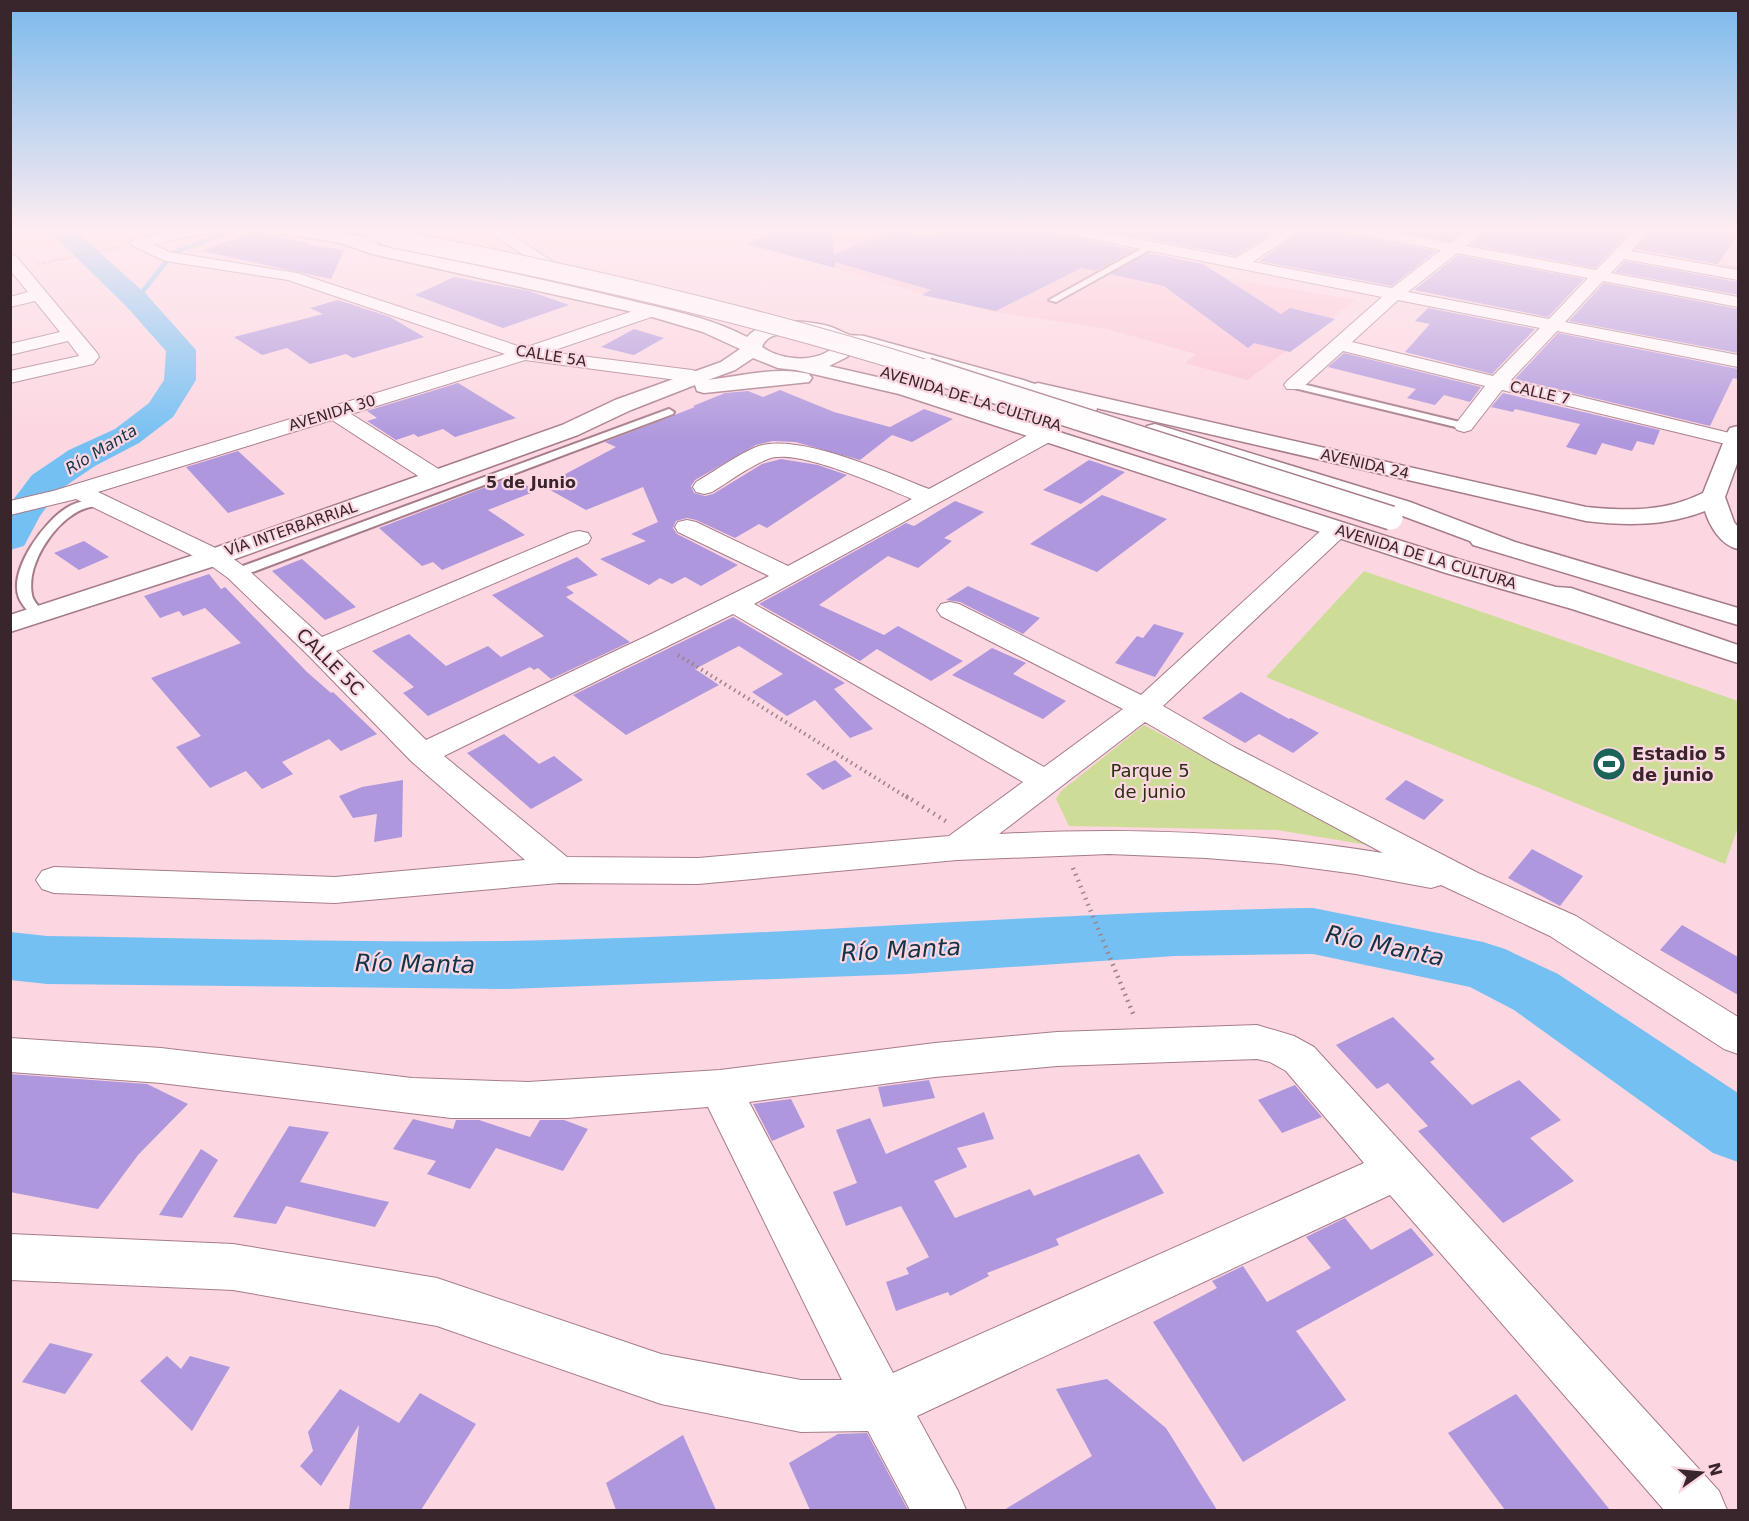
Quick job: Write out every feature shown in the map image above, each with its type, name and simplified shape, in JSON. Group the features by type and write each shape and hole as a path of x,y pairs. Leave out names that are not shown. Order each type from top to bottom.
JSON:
{"main road":[{"name":"AVENIDA DE LA CULTURA","path":"596,299 654,312 724,333 752,348 764,358 905,389 1336,530 1582,603 1738,654"},
{"name":"AVENIDA DE LA CULTURA","path":"647,299 1388,524 1582,603"},
{"name":"AVENIDA DE LA CULTURA","path":"699,299 833,332 1016,384 1075,406 1401,507 1504,545 1738,617"},
{"path":"654,312 696,331 706,340 709,352 692,382"},
{"name":"VÍA INTERBARRIAL","path":"25,619 214,556 570,430 634,413 742,358 752,348 752,343 757,338 776,330 803,327 833,332"},
{"path":"789,363 820,361 833,357 846,346 845,340 833,332"},
{"name":"VÍA INTERBARRIAL","path":"692,382 734,376 789,363"},
{"path":"692,382 817,379 905,389"},
{"name":"AVENIDA 24","path":"1016,384 1586,514 1634,518 1666,516 1697,507 1713,497"},
{"path":"1737,438 1713,497 1722,524 1738,541"},
{"name":"AVENIDA DE LA CULTURA","path":"1388,524 1504,545"}],"street":[{"path":"10,377 86,360 90,357 42,299"},
{"name":"CALLE 5A","path":"357,299 524,354 692,382"},
{"path":"1294,385 1390,299"},
{"path":"1420,299 1738,361"},
{"path":"1464,426 1497,383 1577,299"},
{"path":"1722,299 1738,302"},
{"name":"AVENIDA 30","path":"10,508 79,496 334,412 654,312"},
{"path":"10,350 72,335"},
{"name":"CALLE 7","path":"1341,345 1737,438"},
{"path":"334,412 437,478"},
{"path":"422,754 789,576 1047,434"},
{"path":"704,487 764,452 774,450 852,467 930,498"},
{"name":"CALLE 5C","path":"79,496 214,556 237,573 318,649 422,754 559,870"},
{"path":"687,527 789,576"},
{"path":"964,842 1144,708 1336,530"},
{"path":"318,649 579,538"},
{"path":"734,604 1045,781"},
{"path":"950,610 1144,708 1223,754 1466,882 1563,926 1738,1037"},
{"path":"54,880 335,890 559,870 698,871 964,842 1129,842 1216,845 1302,853 1382,864 1466,882"},
{"path":"10,1055 118,1060 413,1096 481,1100 575,1100 720,1088 935,1060 1057,1049 1147,1048 1257,1042 1280,1048 1300,1059 1396,1170 1700,1510"},
{"path":"720,1088 882,1405 939,1510"},
{"path":"10,1257 232,1267 437,1302 661,1378 801,1406 882,1405 1396,1170"}],"lane":[{"path":"1294,385 1464,426"},
{"path":"237,573 669,412"},
{"path":"25,619 25,579 37,548 61,517 75,508 79,496"}],"path":[{"path":"657,642 964,842"},
{"path":"1062,843 1147,1048"}],"shaded area":[{"path":"944,299 1356,300 1247,380 1185,363 1196,354 1107,329 989,311"}],"green space":[{"name":"Estadio 5 de junio","path":"1364,571 1738,701 1738,827 1725,864 1266,677"},
{"name":"Parque 5 de junio","path":"1144,725 1368,845 1277,830 1069,826 1056,799 1061,791"}],"building":[{"path":"426,299 552,299 569,305 503,328"},
{"path":"940,299 1020,299 996,311"},
{"path":"1182,299 1258,299 1281,314 1290,308 1335,319 1290,352 1254,343 1248,348"},
{"path":"1459,299 1565,299 1548,317"},
{"path":"1589,299 1686,299 1738,309 1738,353 1569,321"},
{"path":"338,300 390,317 424,337 353,358 346,354 310,364 287,348 262,355 234,337 323,314 310,308"},
{"path":"1428,308 1535,329 1492,374 1405,352 1430,324 1415,321"},
{"path":"634,329 664,338 634,355 601,347"},
{"path":"1558,333 1738,369 1738,379 1733,378 1710,426 1515,379"},
{"path":"1344,353 1481,387 1470,402 1444,395 1435,405 1407,398 1416,389 1328,367"},
{"path":"458,383 516,418 455,437 443,429 418,437 414,434 396,440 367,421 377,418 367,411"},
{"path":"780,390 834,412 890,427 924,409 953,419 912,442 892,435 860,460 795,442 773,441 756,445 695,480 691,486 694,493 705,496 713,494 762,464 781,459 818,465 847,475 767,528 759,524 735,538 696,520 687,518 676,521 673,528 677,534 738,565 701,586 685,577 672,584 660,578 649,585 600,559 646,541 631,534 658,522 643,487 586,510 543,486 616,447 605,442 725,393 748,391 763,397"},
{"path":"1503,393 1660,430 1654,445 1637,441 1632,451 1602,443 1596,455 1566,447 1580,424 1515,409 1513,412 1491,407"},
{"path":"238,451 285,494 228,513 186,467"},
{"path":"1089,460 1125,472 1081,504 1043,490"},
{"path":"512,477 536,491 488,510 525,535 442,570 433,562 422,566 379,528"},
{"path":"1102,495 1167,519 1097,572 1030,544"},
{"path":"955,501 984,512 944,538 952,541 918,568 888,556 819,605 884,635 898,626 963,661 931,681 877,649 860,661 759,604 906,523 914,526"},
{"path":"84,541 109,557 79,570 54,553"},
{"path":"577,557 598,575 566,587 574,593 566,597 630,642 551,679 538,668 534,670 530,667 428,716 403,693 414,687 372,651 409,634 446,666 488,646 501,657 544,636 492,595"},
{"path":"302,559 356,607 325,620 272,571"},
{"path":"209,574 221,589 225,587 307,672 331,693 333,692 377,734 341,751 329,739 282,762 293,774 262,789 246,771 210,788 176,747 201,736 151,678 241,643 205,608 183,616 179,611 160,618 144,596"},
{"path":"968,586 1040,618 1023,634 960,602 946,600"},
{"path":"733,617 845,683 834,689 873,729 850,738 815,700 787,716 752,692 783,674 739,646 695,669 719,685 626,735 573,695"},
{"path":"1154,624 1184,633 1155,677 1115,663 1137,636 1143,638"},
{"path":"992,648 1026,663 1013,674 1066,701 1043,719 952,675"},
{"path":"1241,692 1319,733 1293,753 1259,734 1245,743 1202,718"},
{"path":"504,734 539,764 554,756 583,780 531,809 467,753"},
{"path":"835,760 852,776 823,790 806,774"},
{"path":"403,780 402,837 374,842 377,814 353,818 339,796 362,787"},
{"path":"1406,780 1444,800 1424,820 1385,799"},
{"path":"1532,849 1583,876 1560,906 1508,878"},
{"path":"1682,925 1738,957 1738,995 1660,950"},
{"path":"1393,1017 1435,1059 1430,1062 1472,1105 1519,1080 1561,1120 1530,1138 1574,1181 1503,1223 1418,1131 1428,1126 1388,1083 1377,1089 1336,1045"},
{"path":"10,1074 147,1084 188,1104 138,1155 98,1209 10,1192"},
{"path":"929,1080 935,1098 883,1107 878,1087"},
{"path":"1295,1085 1322,1117 1282,1133 1258,1100"},
{"path":"791,1099 805,1127 772,1141 753,1104"},
{"path":"984,1112 994,1139 957,1148 967,1167 934,1181 955,1218 1030,1189 1034,1196 1139,1154 1164,1193 1056,1239 1059,1245 987,1273 989,1276 950,1296 948,1292 896,1311 886,1282 909,1274 906,1268 929,1257 901,1206 846,1226 833,1192 857,1183 836,1130 870,1118 886,1154"},
{"path":"413,1119 453,1129 456,1120 479,1120 530,1137 540,1120 564,1120 588,1129 563,1171 496,1148 470,1189 427,1174 436,1161 393,1149"},
{"path":"289,1126 329,1132 300,1182 389,1202 375,1227 286,1206 276,1224 233,1217"},
{"path":"201,1149 218,1160 182,1218 159,1215"},
{"path":"1345,1218 1371,1250 1411,1228 1434,1255 1296,1331 1346,1400 1243,1462 1153,1322 1217,1288 1212,1281 1243,1266 1267,1302 1331,1268 1306,1237"},
{"path":"50,1343 93,1354 65,1394 22,1382"},
{"path":"167,1356 181,1369 190,1356 230,1367 192,1431 140,1381"},
{"path":"1107,1379 1166,1428 1217,1510 1004,1510 1092,1456 1056,1389"},
{"path":"340,1389 399,1423 420,1393 476,1424 421,1510 349,1510 359,1425 321,1486 300,1466 313,1451 308,1432"},
{"path":"1516,1394 1610,1510 1505,1510 1448,1433"},
{"path":"867,1433 908,1510 810,1510 789,1463 838,1434"},
{"path":"683,1435 716,1510 616,1510 606,1483"}],"waterway":[{"name":"Río Manta","path":"10,538 21,516 45,483 82,458 127,436 161,410 180,380 181,350 135,299"},
{"name":"Río Manta","path":"10,956 47,960 505,965 907,950 1175,933 1313,931 1483,966 1536,992 1738,1131"}],"place":[{"name":"Estadio 5 de junio","path":"1609,764"}],"district":[{"name":"5 de Junio","path":"531,482"}]}
